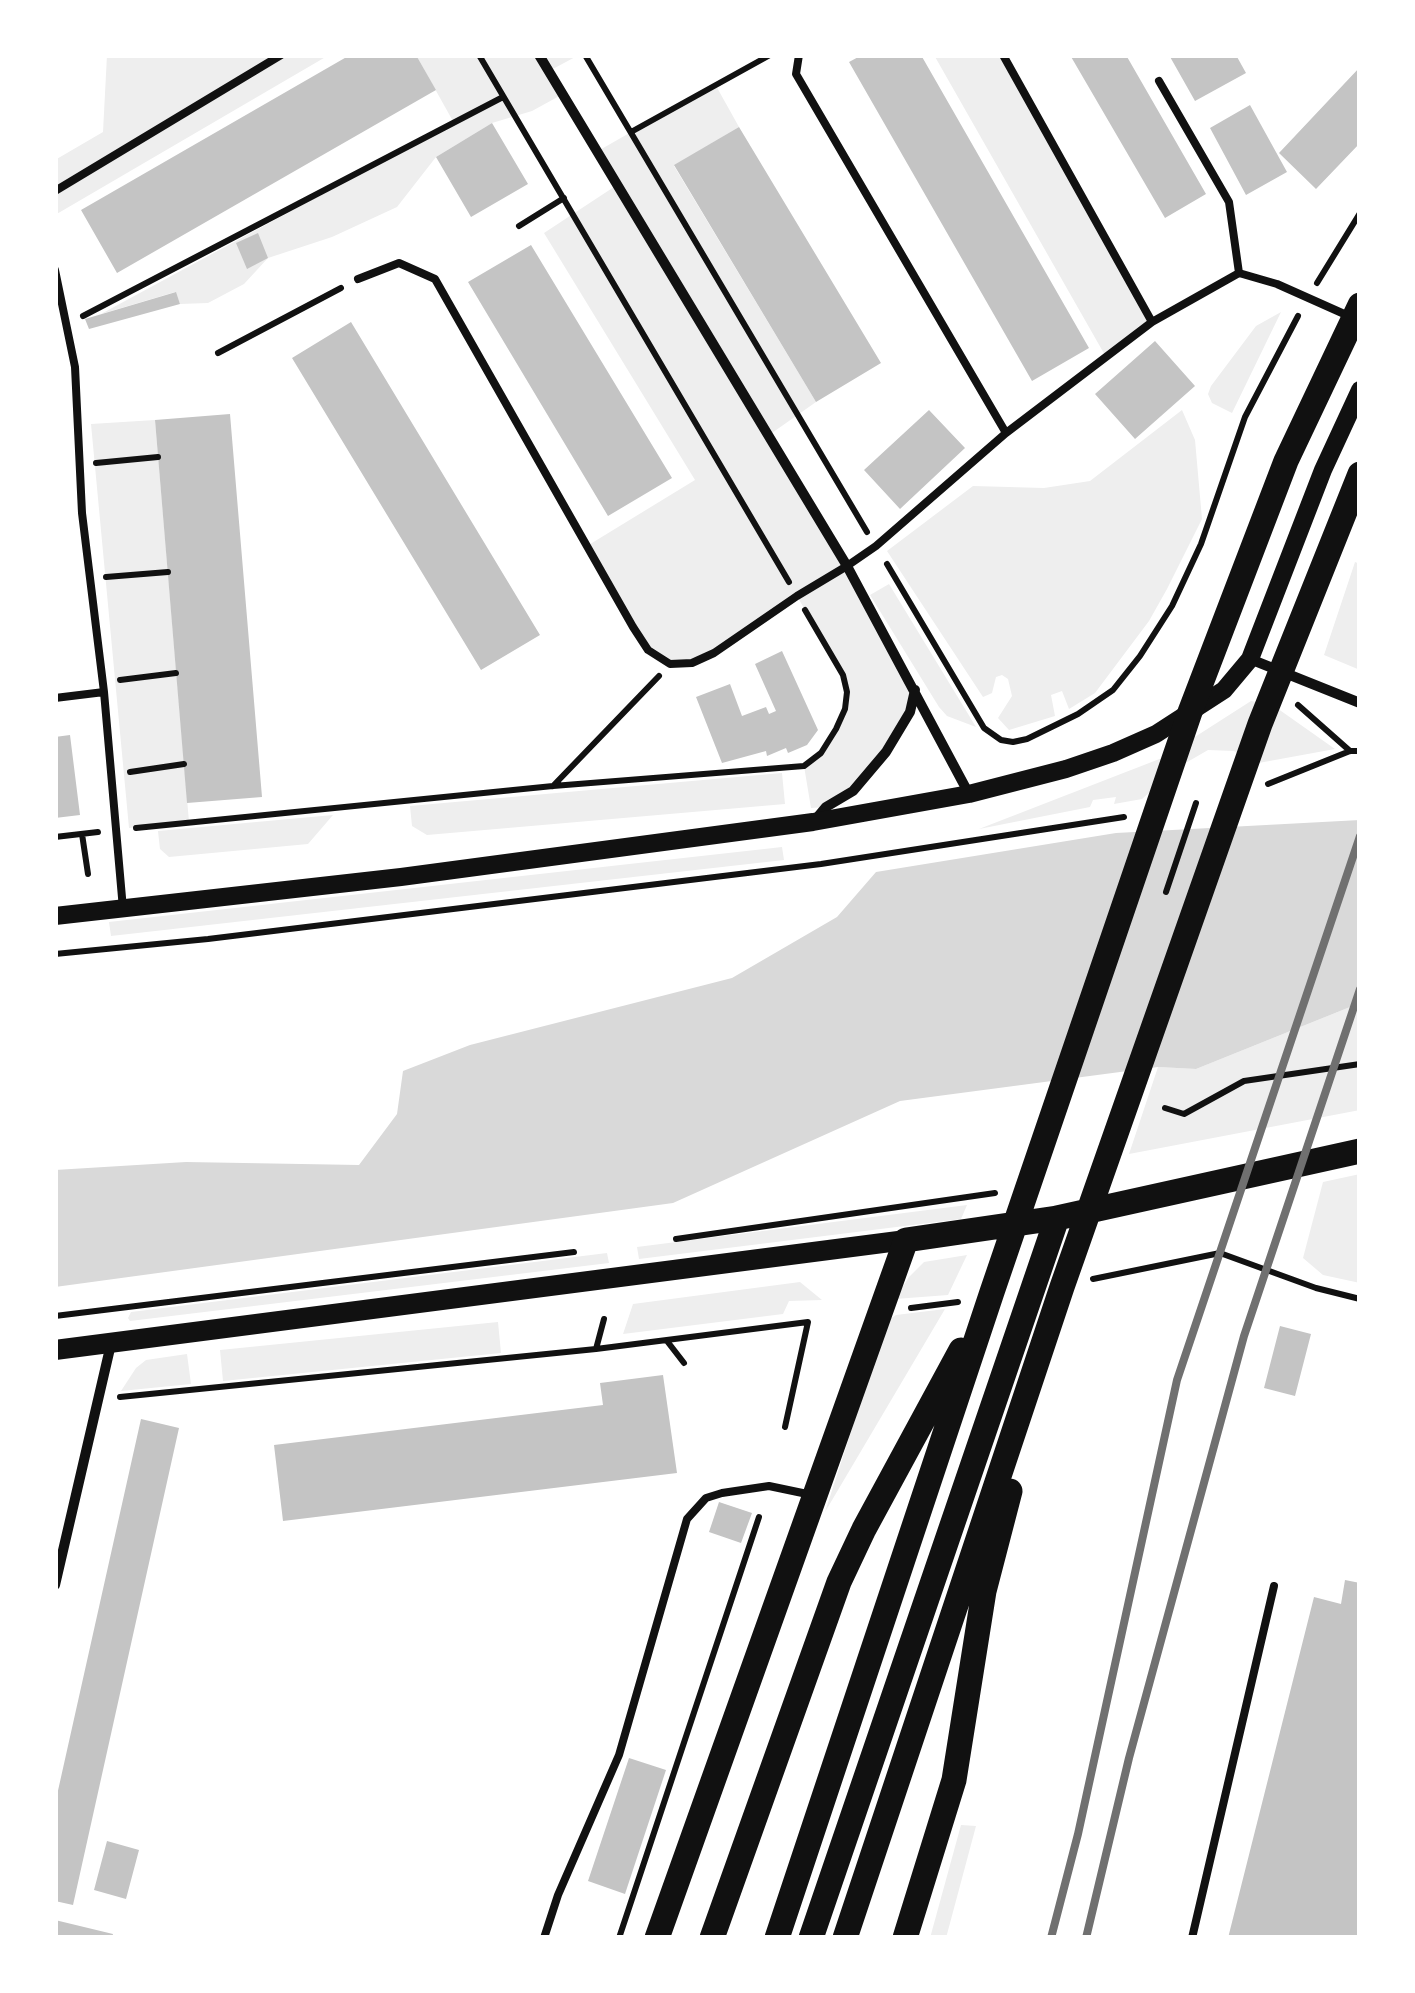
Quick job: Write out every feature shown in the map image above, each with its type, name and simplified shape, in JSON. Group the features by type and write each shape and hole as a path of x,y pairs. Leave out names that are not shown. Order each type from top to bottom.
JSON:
{"main road":[{"path":"777,1938 983,1296 1190,712 1286,461 1360,304"},
{"path":"845,1938 1062,1287 1260,724 1360,474"},
{"path":"55,1350 1058,1218 1360,1151"},
{"path":"811,1938 1058,1218"},
{"path":"657,1938 906,1240"},
{"path":"904,1938 954,1780 984,1591 1062,1287"},
{"path":"712,1938 839,1582 983,1296"}],"street":[{"path":"540,55 848,566 969,794"},
{"path":"55,916 401,877 814,822 969,794 1066,769 1156,734 1224,690 1250,659 1323,470 1360,390"},
{"path":"1250,659 1360,703"},
{"path":"814,822 826,807 853,791 886,752 910,712 915,689"},
{"path":"55,1586 111,1343"}],"lane":[{"path":"55,191 281,55"},
{"path":"799,55 796,74 1006,433"},
{"path":"1003,55 1152,322"},
{"path":"1159,81 1229,202 1239,272"},
{"path":"358,279 399,263 436,279 648,650 670,664 692,664 876,546 1006,433 1152,322 1239,272"},
{"path":"55,270 74,367 82,513 104,692 123,909"},
{"path":"1239,272 1360,321"},
{"path":"55,698 104,692"},
{"path":"544,1938 558,1894 619,1755 686,1519 706,1498 722,1492 769,1486 815,1496"},
{"path":"1192,1938 1274,1586"}],"path":[{"path":"55,837 553,786 804,766 813,762 836,728 845,709 847,692 842,675 479,55"},
{"path":"586,55 984,728 1002,740 1028,739 1078,714 1113,690 1172,606 1201,544 1245,417 1308,298 1360,213"},
{"path":"631,132 770,55"},
{"path":"68,324 503,97"},
{"path":"519,226 564,198"},
{"path":"218,353 358,279"},
{"path":"94,464 158,458"},
{"path":"105,577 168,572"},
{"path":"553,786 670,664"},
{"path":"114,681 176,673"},
{"path":"1260,787 1350,751 1360,751"},
{"path":"124,773 184,764"},
{"path":"55,954 801,867 1078,826"},
{"path":"82,834 88,874"},
{"path":"1165,1108 1184,1114 1244,1081 1360,1064"},
{"path":"664,1240 998,1192"},
{"path":"55,1316 590,1250"},
{"path":"1033,1291 1220,1253 1316,1288 1360,1299"},
{"path":"894,1310 983,1296"},
{"path":"596,1349 604,1319"},
{"path":"120,1398 596,1349 808,1322 784,1427"},
{"path":"666,1340 684,1362"},
{"path":"619,1938 759,1517"}],"shaded area":[{"path":"107,55 329,55 55,215 55,160 103,132"},
{"path":"416,55 579,55 549,71 563,94 532,111 492,123 436,157 397,207 332,237 268,258 244,284 208,303 180,304 175,292 101,314 454,123"},
{"path":"934,55 1003,55 1152,322 1106,357"},
{"path":"715,84 739,127 674,166 816,402 769,435 913,685 910,712 870,772 826,807 811,808 804,766 813,761 845,709 842,675 797,596 692,663 670,664 648,650 587,546 695,480 544,233 617,185 598,151"},
{"path":"1281,312 1232,413 1212,403 1208,394 1211,386 1256,326"},
{"path":"1182,410 1195,440 1202,519 1167,589 1149,621 1095,693 1069,709 1062,691 1051,695 1055,716 1009,730 998,718 1012,696 1008,679 996,677 992,693 983,697 887,551 973,486 1044,488 1090,481"},
{"path":"155,420 189,822 129,828 91,424"},
{"path":"1355,562 1360,564 1360,670 1324,655"},
{"path":"889,584 976,727 947,716 939,707 870,595"},
{"path":"1251,701 1274,706 1335,749 1253,764 1234,751 1208,750 1177,768 1142,799 1114,804 1116,797 1093,800 1090,807 979,829 1162,758"},
{"path":"782,773 785,804 427,835 412,826 410,806"},
{"path":"333,815 308,844 169,857 160,849 158,831"},
{"path":"1360,820 1360,1003 1196,1069 1158,1067 900,1101 673,1203 55,1287 55,1170 186,1162 359,1165 397,1114 403,1071 470,1045 732,978 837,917 876,872 1116,833"},
{"path":"782,847 784,860 111,936 109,922"},
{"path":"1360,1003 1360,1110 1129,1154 1158,1067 1196,1069"},
{"path":"1360,1174 1360,1283 1323,1275 1303,1258 1323,1182"},
{"path":"967,1205 961,1219 639,1259 637,1247"},
{"path":"607,1253 609,1263 130,1321 128,1318 131,1312"},
{"path":"967,1255 948,1295 895,1299 924,1262"},
{"path":"800,1282 822,1300 789,1301 783,1314 623,1334 633,1304"},
{"path":"945,1309 825,1512 887,1321 896,1315"},
{"path":"498,1322 501,1353 223,1381 220,1350"},
{"path":"187,1354 191,1384 121,1391 146,1360"},
{"path":"961,1825 976,1826 946,1938 930,1938"}],"building":[{"path":"350,55 416,55 436,90 117,273 81,210"},
{"path":"862,55 921,55 1089,348 1032,381 849,62"},
{"path":"1070,55 1126,55 1206,194 1165,218"},
{"path":"1169,55 1236,55 1246,73 1195,101"},
{"path":"1360,67 1360,143 1316,189 1279,153"},
{"path":"1250,105 1287,172 1246,195 1210,128"},
{"path":"492,123 528,184 471,217 436,157"},
{"path":"739,127 881,363 816,402 674,165"},
{"path":"258,233 268,258 247,269 236,243"},
{"path":"531,245 672,478 608,516 468,282"},
{"path":"176,292 180,304 89,329 85,319"},
{"path":"351,322 540,635 481,670 292,358"},
{"path":"1155,341 1195,386 1135,439 1095,394"},
{"path":"929,410 965,448 900,509 864,470"},
{"path":"230,414 262,797 187,803 155,420"},
{"path":"782,651 818,730 807,745 788,753 786,748 767,756 766,751 722,763 696,697 730,684 742,716 766,707 769,714 776,711 755,664"},
{"path":"70,735 80,815 55,818 55,737"},
{"path":"1280,1326 1311,1334 1295,1396 1264,1388"},
{"path":"663,1375 677,1473 283,1521 274,1445 603,1405 600,1383"},
{"path":"141,1419 179,1428 73,1905 55,1901 55,1804"},
{"path":"719,1502 752,1513 741,1543 709,1532"},
{"path":"1345,1580 1360,1583 1360,1938 1228,1938 1314,1597 1341,1604"},
{"path":"629,1758 666,1770 625,1894 588,1881"},
{"path":"107,1841 139,1850 126,1899 94,1890"},
{"path":"55,1920 113,1934 112,1938 55,1938"}],"railway":[{"path":"1051,1938 1078,1834 1177,1380 1360,836"},
{"path":"1086,1938 1129,1758 1244,1336 1360,989"}]}
